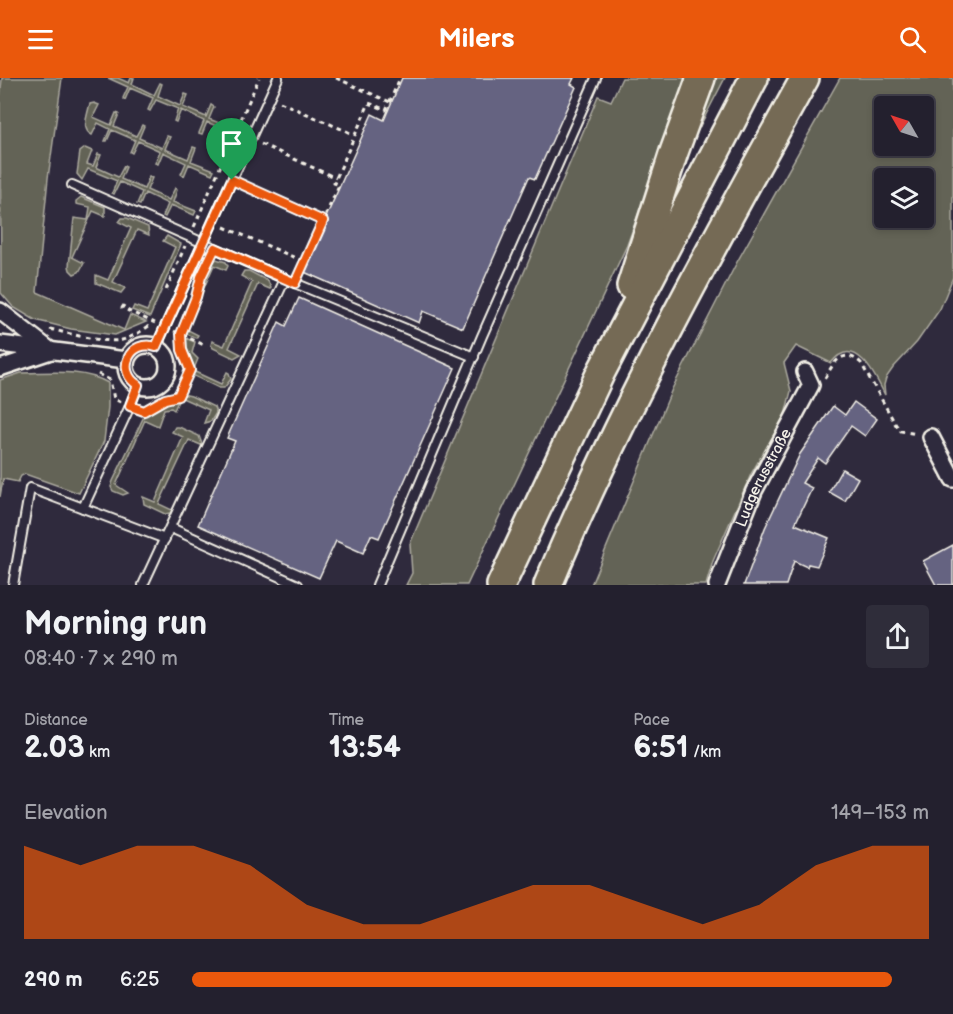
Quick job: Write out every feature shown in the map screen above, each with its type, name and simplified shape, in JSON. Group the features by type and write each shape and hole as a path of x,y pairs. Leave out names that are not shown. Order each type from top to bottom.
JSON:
{"highway":[{"path":"601,372 701,78"},
{"path":"501,585 601,372 754,78"},
{"path":"548,585 603,460 686,294 805,78"}],"street":[{"path":"0,311 51,351"},
{"path":"0,344 126,360"},
{"path":"150,345 156,347 167,362 166,374 162,380 151,386 138,385 129,377 126,360 138,347 150,345"},
{"path":"0,369 51,351"},
{"name":"Ludgerusstraße","path":"717,585 754,491 808,379"},
{"path":"931,437 953,479"}],"lane":[{"path":"156,347 278,78"},
{"path":"377,585 596,78"},
{"path":"72,184 285,279 474,357"},
{"path":"143,585 285,279"},
{"path":"83,508 138,385"},
{"path":"13,585 30,488 165,539"},
{"path":"171,528 298,585"}],"path":[{"path":"165,294 259,78"},
{"path":"336,78 390,102"},
{"path":"295,283 339,185 334,183 336,177 369,103 386,110 400,78"},
{"path":"254,90 355,135"},
{"path":"236,132 336,177"},
{"path":"351,143 357,146"},
{"path":"217,174 323,221"},
{"path":"199,215 305,262"},
{"path":"90,372 110,380 114,399 144,411 165,399 178,396 190,370 182,350 181,334 196,297 197,287"},
{"path":"44,327 74,334 120,340 137,334 152,324 157,313"},
{"path":"808,379 819,389 834,363 846,356 855,358 861,363 901,431 931,437"}],"green space":[{"path":"2,78 62,78 48,178 37,292 124,330 130,315 146,322 115,335 71,329 35,320 13,307 1,293 0,99"},
{"path":"108,78 118,78 129,83 131,78 134,78 132,84 154,95 160,83 162,84 158,96 180,106 185,94 188,95 183,107 206,117 211,105 214,107 209,119 232,128 230,132 207,122 202,134 199,133 204,121 181,110 176,122 174,121 178,109 156,100 150,111 148,110 153,98 130,88 125,100 123,98 128,87"},
{"path":"622,78 688,78 627,245 467,585 406,585 412,573 410,544 598,96 611,101"},
{"path":"708,78 725,78 686,153"},
{"path":"840,78 953,78 953,277 940,309 917,342 886,378 885,395 870,369 856,355 848,352 840,355 831,363 796,346 784,363 791,391 785,415 751,474 713,561 706,585 591,585 672,389 737,262"},
{"path":"90,104 99,105 93,117 111,125 116,113 119,114 114,126 136,136 142,125 144,126 139,138 162,148 167,136 170,137 165,149 188,159 193,147 196,148 191,161 214,170 212,174 189,164 184,176 181,174 186,163 163,152 158,164 155,163 160,151 138,141 132,153 130,152 135,140 112,130 105,141 110,129 98,123 92,135 87,130 86,123"},
{"path":"85,148 92,151 87,164 93,166 98,154 101,155 96,167 118,177 124,166 126,167 121,179 144,189 149,177 152,178 147,190 169,200 175,188 177,190 173,202 196,211 194,215 171,205 165,217 163,216 168,204 145,193 140,205 137,204 142,192 120,182 114,194 112,193 117,181 88,169 82,180 77,174 80,152"},
{"path":"81,197 105,207 105,216 93,211 72,257 84,263 79,272 74,274 69,266 74,218 88,220 90,207 76,204"},
{"path":"122,218 148,227 149,235 137,230 113,282 125,288 121,293 96,283 96,275 108,280 131,228 119,222"},
{"path":"167,236 181,244 150,317 132,310 134,306 147,311 175,247 163,241"},
{"path":"216,259 226,262 228,266 226,270 214,265 186,329 198,335 196,338 183,332 198,296 201,279"},
{"path":"244,271 249,271 268,281 271,288 258,284 229,348 241,354 234,358 211,345 212,341 224,346 252,282 241,276"},
{"path":"183,337 195,342 192,353 198,359 193,371 221,384 227,372 229,373 231,379 224,388 219,388 190,374"},
{"path":"21,373 76,373 108,383 104,441 79,493 25,474 18,482 3,479 0,497 0,380"},
{"path":"178,393 191,396 214,407 216,413 211,421 204,423 209,410 180,397 174,410 164,409 158,426 145,420 116,485 128,493 123,495 113,491 111,487 113,481 147,410 172,399"},
{"path":"175,427 199,436 202,444 189,440 159,504 172,510 165,514 144,504 143,497 155,502 183,437 172,432"}],"building":[{"path":"402,78 574,78 571,84 576,87 535,179 529,177 463,328 423,311 419,323 302,271 372,114 384,120"},
{"path":"299,298 455,368 379,538 371,535 363,553 336,541 319,578 198,525 235,441 227,438 279,322 286,326"},
{"path":"854,402 877,419 865,436 851,426 825,463 818,458 802,483 812,488 795,524 829,538 817,566 808,564 807,567 794,561 786,585 744,585 765,528 800,454 833,406 845,415"},
{"path":"842,469 858,478 845,501 829,492"},
{"path":"953,545 953,585 936,585 923,561"}],"route":[{"path":"232,180 323,221 305,262 295,283 215,248 197,287 196,297 181,334 182,350 190,370 178,396 155,403 144,411 130,406 138,385 129,377 126,360 138,347 150,345 156,347 232,180"}]}
